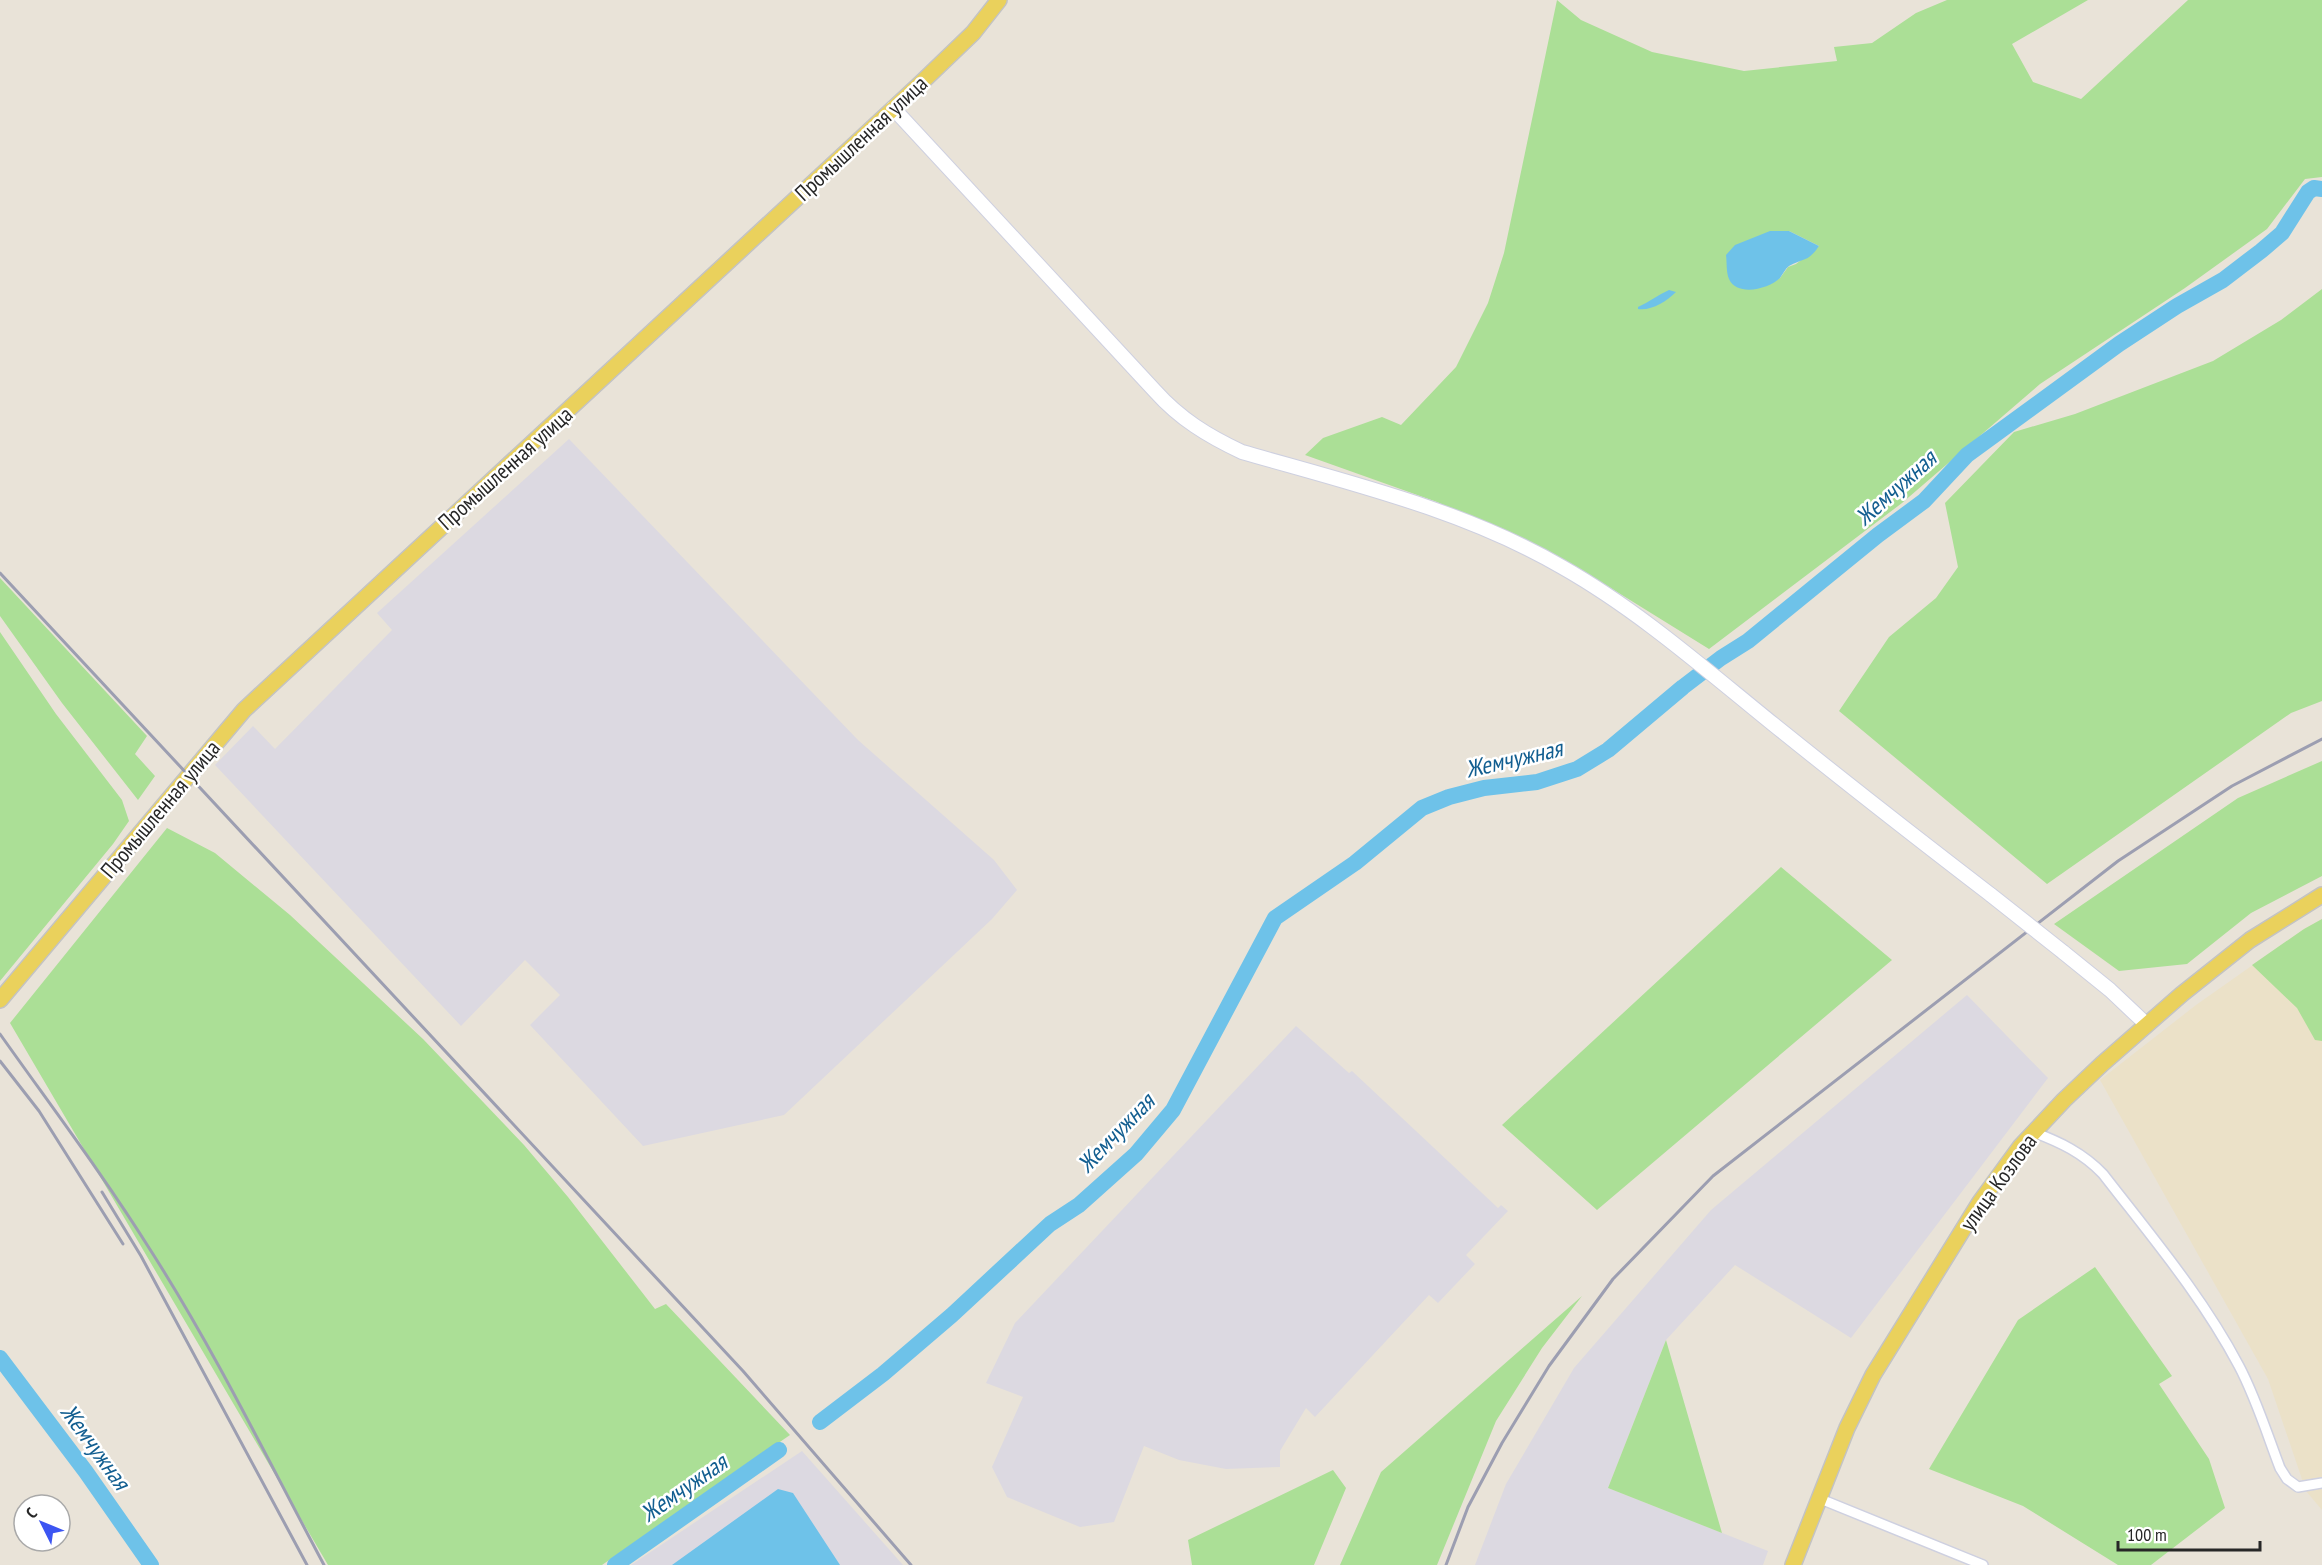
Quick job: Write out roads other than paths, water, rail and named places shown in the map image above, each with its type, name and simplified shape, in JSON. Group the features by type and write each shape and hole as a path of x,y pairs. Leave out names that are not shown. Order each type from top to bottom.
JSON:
{"main road":[{"name":"Промышленная улица","path":"0,1000 244,710 974,33 999,0"},
{"path":"893,108 1155,391 1188,422 1213,439 1242,452 1428,508 1521,546 1561,566 1600,590 1675,644 2063,952 2110,990 2146,1024"},
{"name":"улица Козлова","path":"1793,1565 1847,1428 1879,1365 2002,1170 2033,1132 2064,1100 2146,1024 2250,940 2322,895"}],"street":[{"path":"2033,1132 2071,1148 2094,1164 2103,1174 2167,1255 2212,1320 2239,1367 2280,1468 2287,1479 2298,1487 2322,1483"},
{"path":"1818,1498 1983,1565"}],"water":[{"path":"1770,231 1789,231 1819,246 1808,257 1789,266 1780,278 1769,285 1746,289 1733,285 1728,276 1726,255 1735,245"},
{"path":"1669,290 1676,292 1653,307 1638,309 1638,307"},
{"path":"778,1489 793,1493 840,1565 672,1565"}],"waterway":[{"name":"Жемчужная","path":"820,1422 883,1374 952,1315 1050,1224 1079,1205 1136,1154 1173,1110 1275,918 1355,863 1422,808 1449,797 1484,788 1537,782 1577,769 1608,750 1683,687 1748,641 1878,535 1924,501 1967,455 2119,344 2177,306 2223,280 2261,251 2282,233 2308,192 2314,188 2322,189"},
{"name":"Жемчужная","path":"0,1358 86,1472 151,1565"},
{"name":"Жемчужная","path":"615,1565 779,1450"}],"railway":[{"path":"0,573 743,1371 911,1565"},
{"path":"1446,1565 1468,1507 1502,1443 1549,1366 1613,1279 1713,1176 2118,861 2232,786 2322,739"},
{"path":"0,1034 115,1196 175,1289 324,1565"},
{"path":"0,1061 39,1111 123,1244"},
{"path":"102,1192 141,1256 307,1565"}]}
